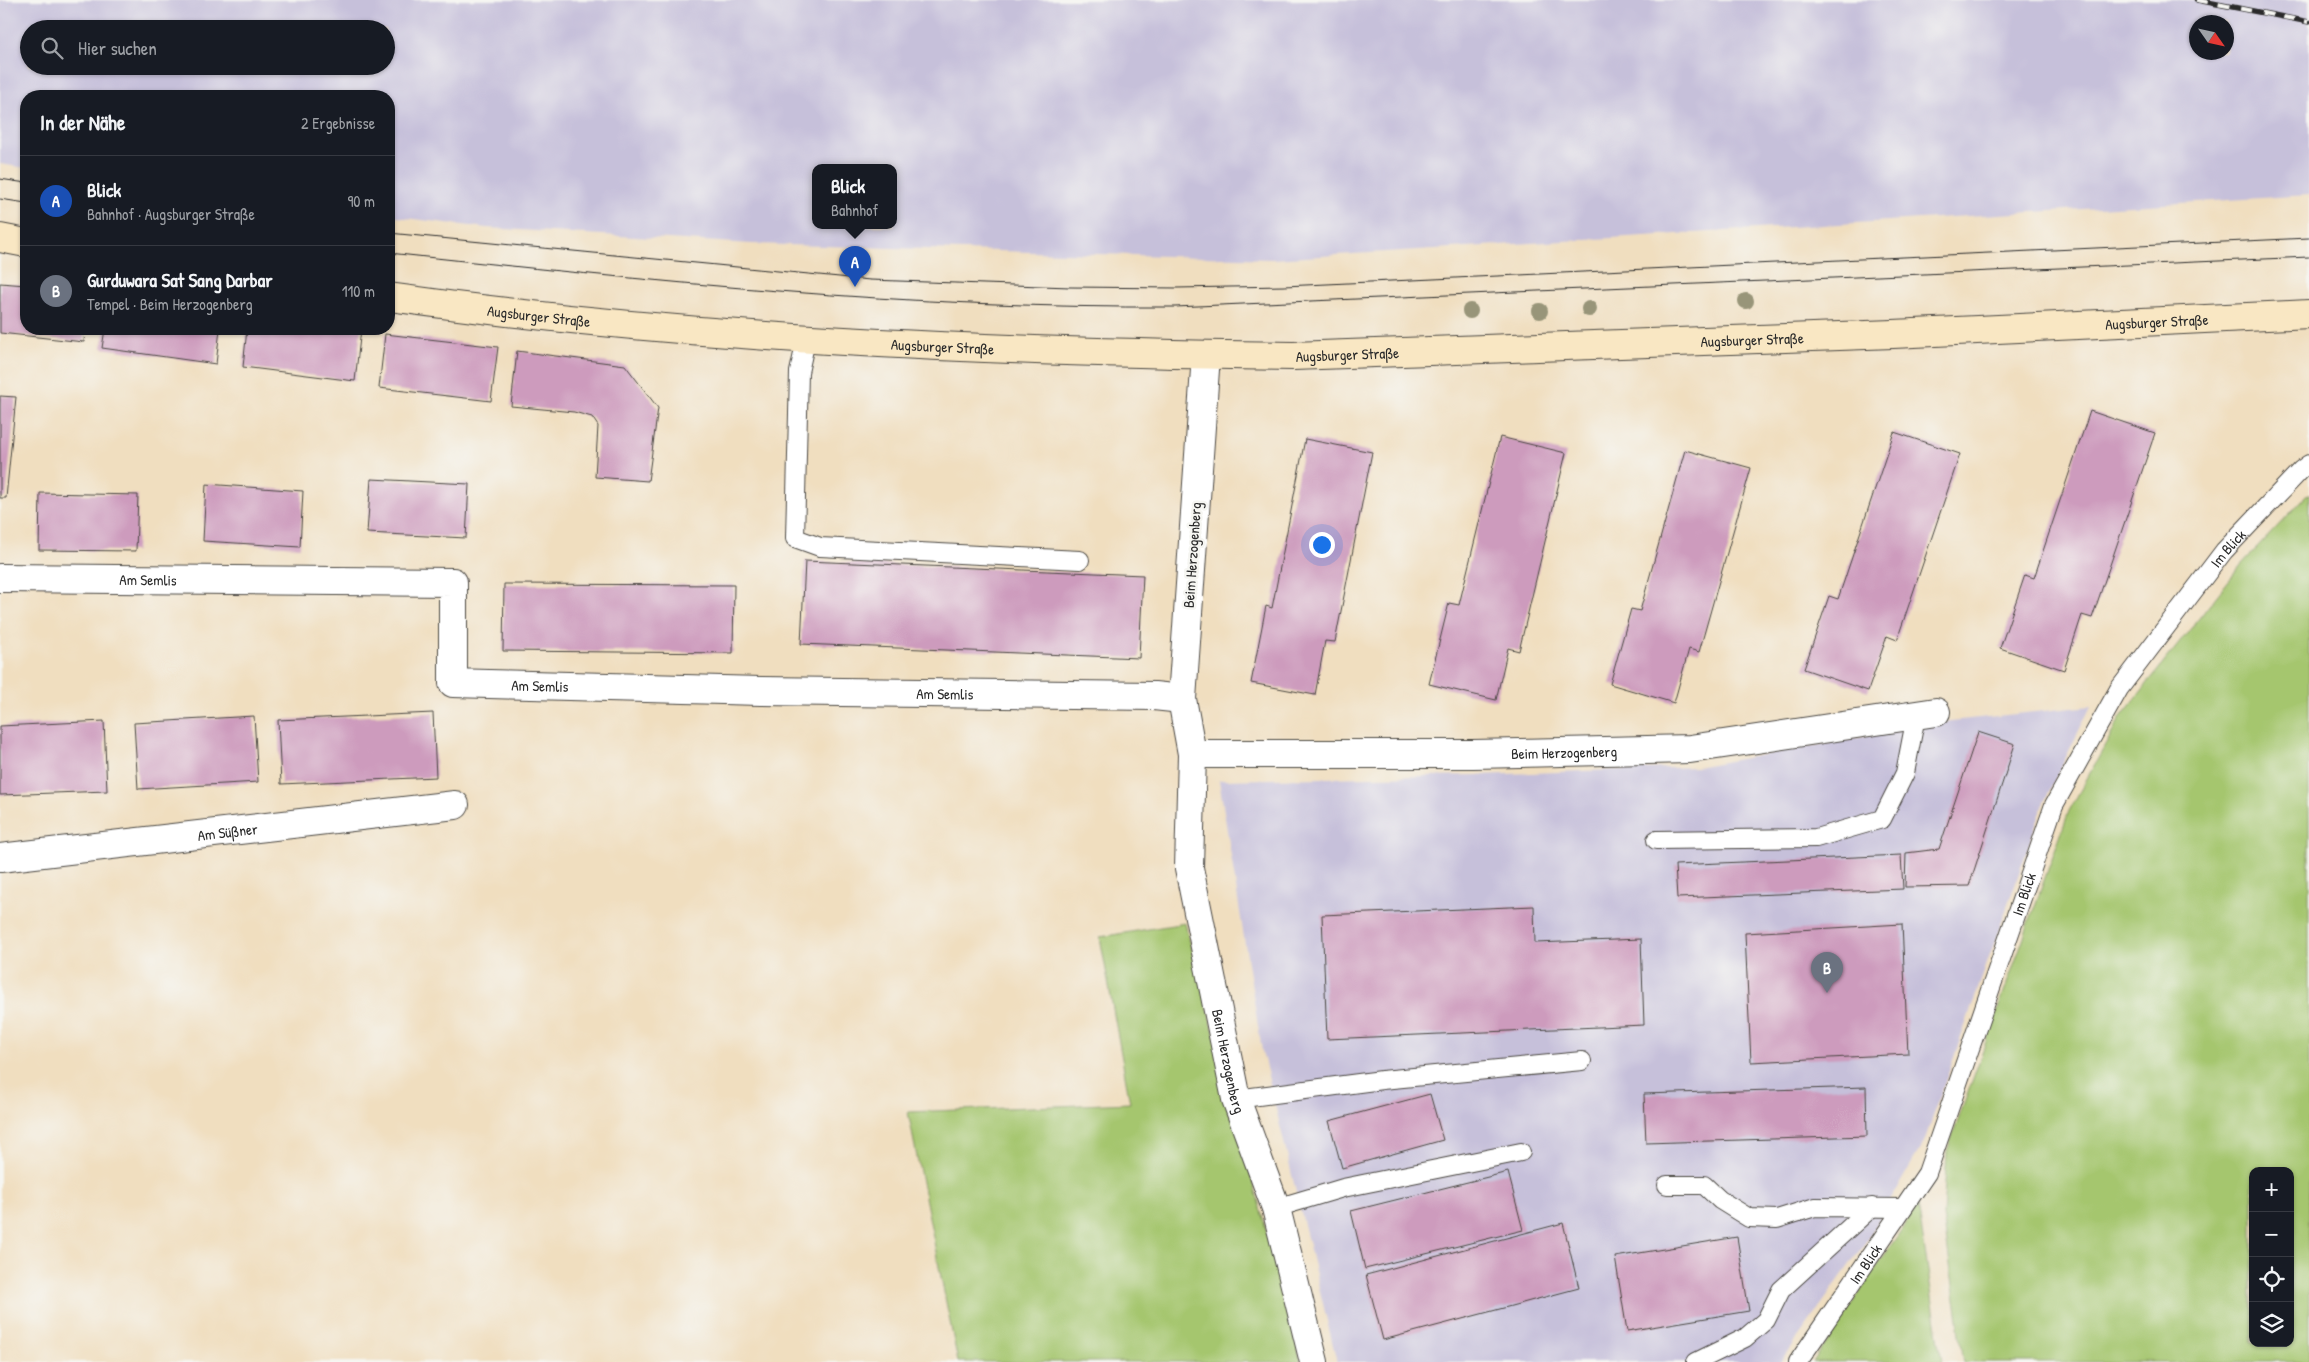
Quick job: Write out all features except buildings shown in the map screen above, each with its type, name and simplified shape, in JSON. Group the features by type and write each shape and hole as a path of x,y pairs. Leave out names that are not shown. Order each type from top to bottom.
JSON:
{"main road":[{"path":"0,238 20,242"},
{"name":"Augsburger Straße","path":"395,298 510,314 806,340 1206,355 1293,356 1903,333 2309,314"}],"street":[{"name":"Beim Herzogenberg","path":"1206,355 1182,699 1192,754 1188,868 1236,1100 1276,1208 1314,1362"},
{"name":"Am Semlis","path":"0,578 453,582 453,683 761,691 1154,696 1182,699"},
{"name":"Beim Herzogenberg","path":"1192,754 1473,754 1690,748 1926,714"},
{"name":"Am Süßner","path":"0,858 455,805"}],"lane":[{"path":"806,340 800,372 795,538 820,547 1080,560"},
{"name":"Im Blick","path":"1798,1362 1927,1172 2054,805 2119,689 2224,551 2301,470 2309,464"},
{"path":"1656,840 1816,838 1882,819 1905,773 1926,714"},
{"path":"1236,1100 1382,1080 1582,1061"},
{"path":"1276,1208 1343,1188 1521,1152"},
{"path":"1667,1185 1704,1185 1720,1200 1749,1218 1777,1219 1815,1207 1903,1208"},
{"path":"1696,1362 1745,1338 1766,1320 1781,1290 1872,1207"}],"shaded area":[{"path":"0,0 2309,0 2309,195 1272,259 752,244 487,228 395,217 395,90 20,90 20,167 0,164"},
{"path":"2091,706 2044,802 1924,1142 1867,1240 1781,1362 1337,1362 1262,1051 1219,780 1479,775 1696,767 1951,721"}],"green space":[{"path":"2309,493 2309,1362 1964,1362 1943,1216 1947,1151 2069,811 2121,717 2241,565"},
{"path":"1185,923 1301,1362 958,1362 908,1112 1130,1103 1100,937"},
{"path":"1918,1205 1942,1362 1813,1362"}],"tram line":[{"path":"0,179 20,182"},
{"path":"0,199 20,202"},
{"path":"395,234 870,280 1070,287 1177,288 1284,286 2309,238"},
{"path":"395,254 683,283 880,298 1076,306 1175,307 2309,257"}],"railway":[{"path":"2197,0 2309,22"}],"place":[{"name":"Blick","path":"855,287"},
{"name":"Gurduwara Sat Sang Darbar","path":"1827,993"}]}
